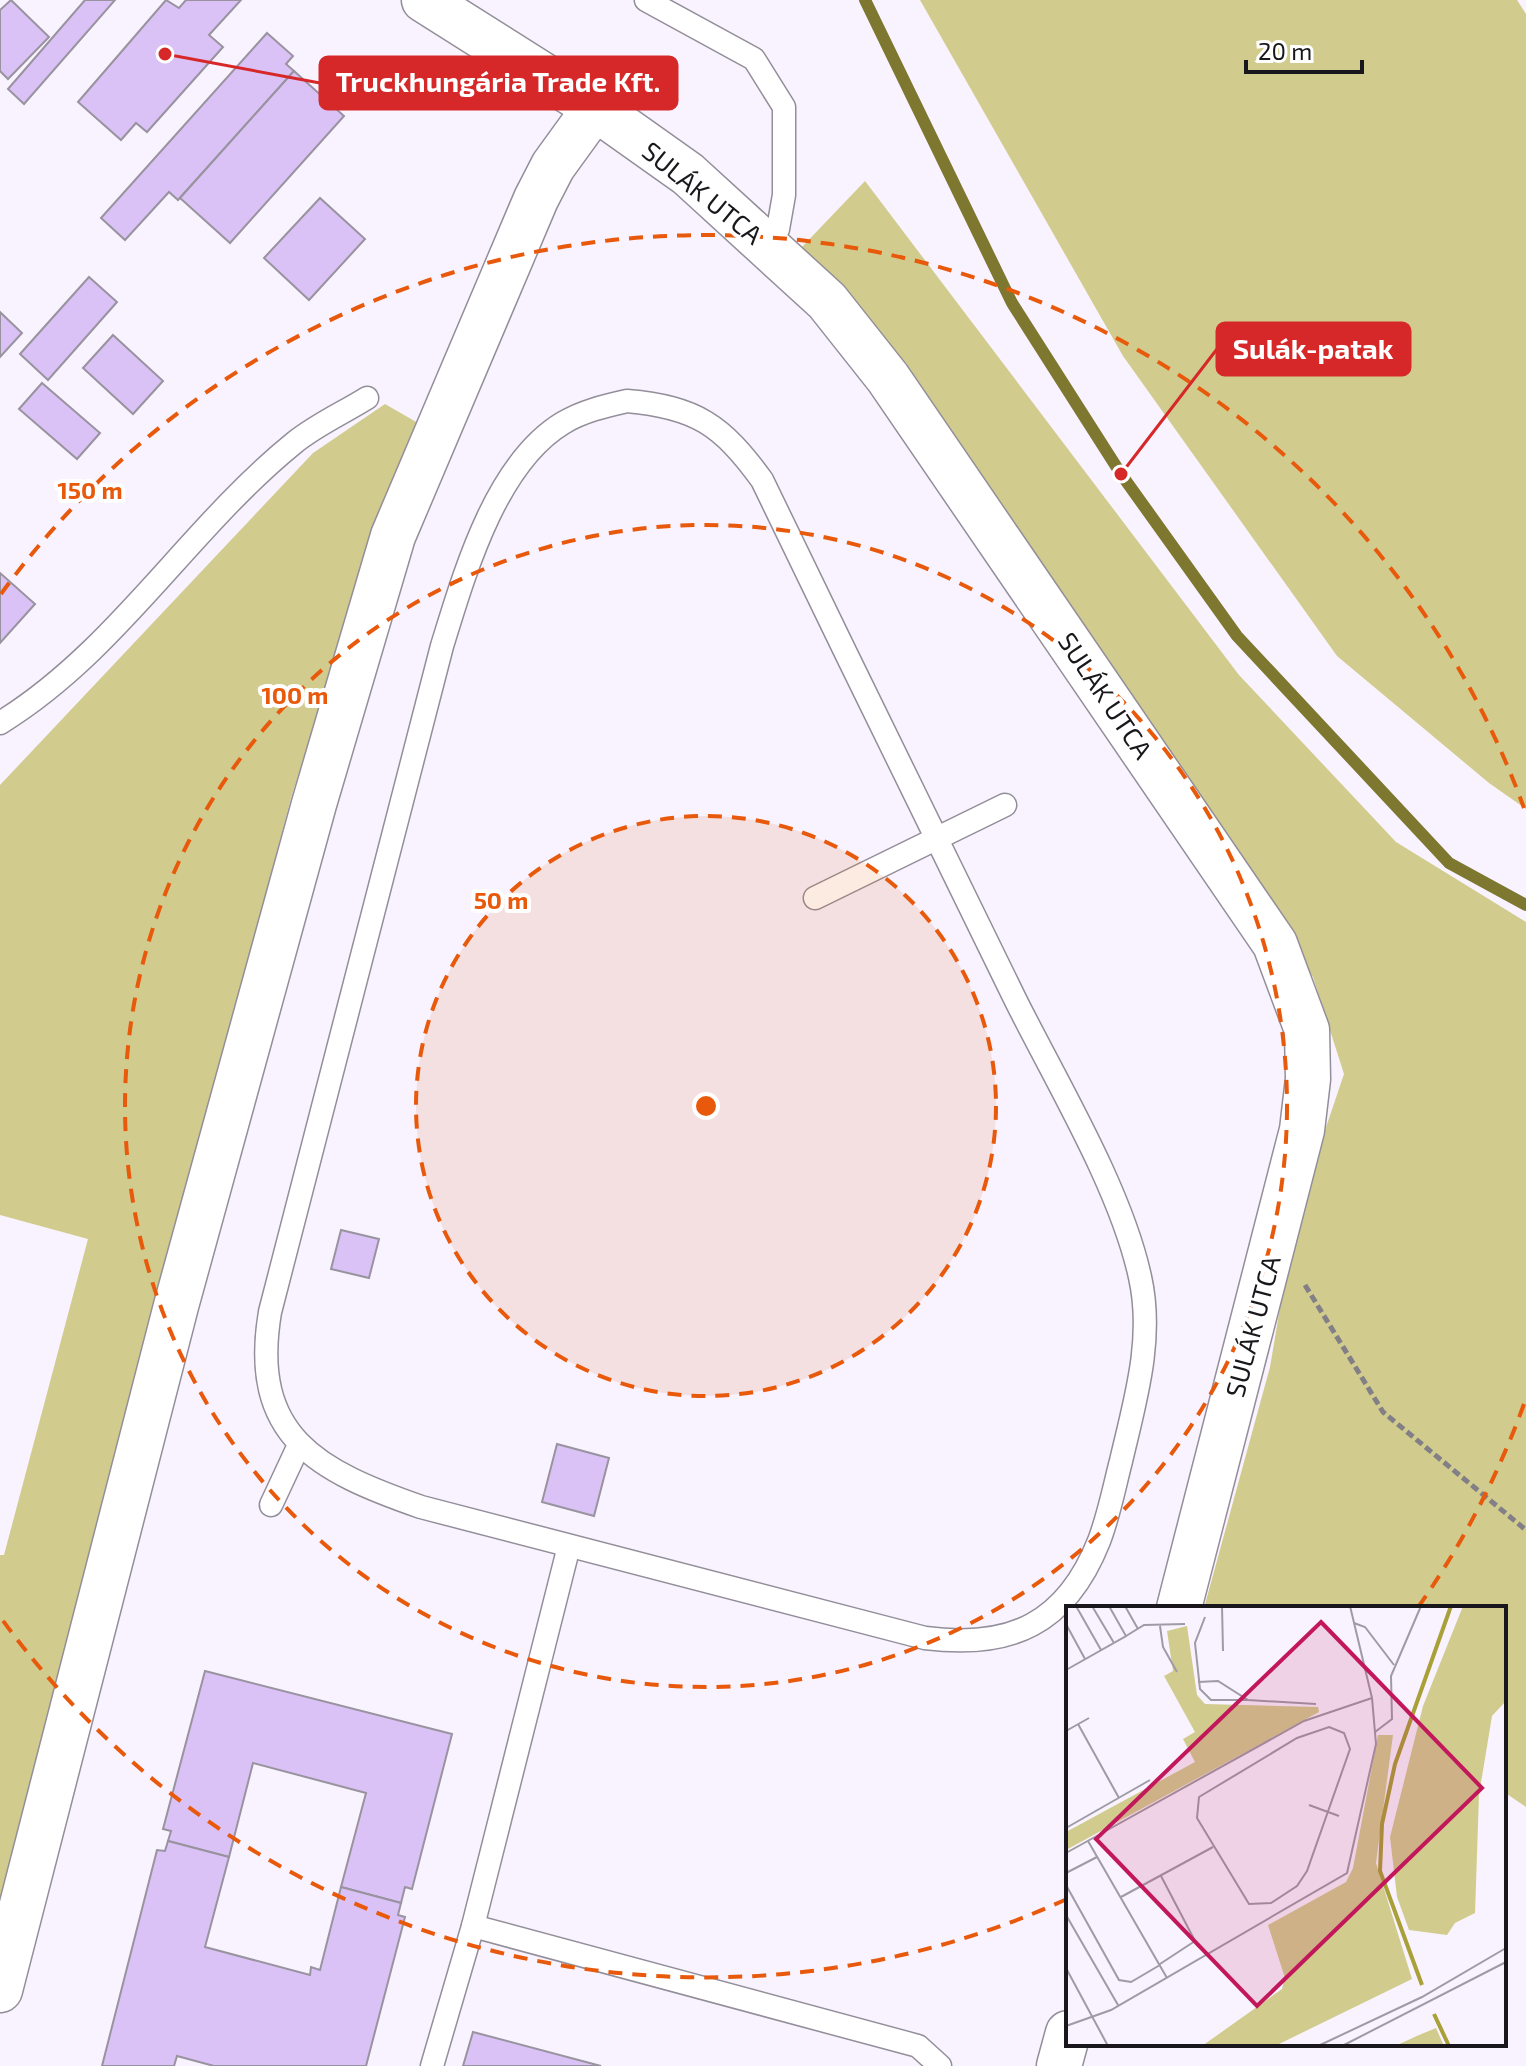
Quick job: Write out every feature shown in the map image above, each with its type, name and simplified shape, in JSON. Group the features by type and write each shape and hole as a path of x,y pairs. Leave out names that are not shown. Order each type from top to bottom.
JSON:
{"street":[{"name":"SULÁK UTCA","path":"424,0 595,108 688,174 827,301 888,378 1275,944 1307,1030 1308,1079 1302,1130 1180,1606"},
{"path":"0,1990 176,1306 314,804 393,536 536,199 553,166 595,108"},
{"path":"1059,2066 1066,2040"}],"lane":[{"path":"646,0 754,59 784,107 784,195 778,229 769,246"},
{"path":"0,742 33,703 92,650 295,442 367,398"},
{"path":"627,401 669,404 708,422 737,446 762,480 934,839 1116,1205 1140,1278 1145,1326 1141,1379 1104,1528 1089,1566 1067,1596 1037,1622 1006,1638 964,1643 925,1638 421,1507 364,1487 326,1467 299,1445 267,1383 264,1346 270,1312 442,646 487,520 511,479 534,449 561,424 591,410 627,401"},
{"path":"0,723 33,703"},
{"path":"815,898 1005,805"},
{"path":"271,1505 299,1445"},
{"path":"432,2066 473,1926 569,1546"},
{"path":"473,1926 918,2046 940,2066"},
{"path":"949,2066 961,2066"}],"path":[{"path":"1275,1237 1383,1412 1526,1530"}],"shaded area":[{"path":"920,0 1517,0 1526,14 1526,809 1489,783 1337,656 1123,356"},
{"path":"865,181 1239,675 1396,842 1526,922 1526,1807 1506,1793 1506,1606 1205,1606 1270,1367 1295,1219 1344,1074 1313,977 800,249"},
{"path":"385,404 418,423 386,497 291,798 0,1903 0,1555 4,1555 88,1239 0,1215 0,785 313,453"}],"building":[{"path":"11,0 49,37 8,79 0,71 0,10"},
{"path":"85,0 115,0 24,104 8,89"},
{"path":"166,0 179,8 186,0 241,0 209,35 223,47 147,132 136,123 121,140 78,102"},
{"path":"267,33 293,56 286,64 294,71 178,200 169,192 125,240 101,218"},
{"path":"294,71 344,116 230,243 180,198"},
{"path":"320,198 365,239 309,300 264,258"},
{"path":"89,277 117,302 48,380 20,354"},
{"path":"0,312 22,333 0,357"},
{"path":"113,335 163,381 133,414 83,368"},
{"path":"42,383 100,433 77,459 19,409"},
{"path":"0,573 35,604 0,643"},
{"path":"341,1230 379,1239 369,1278 331,1269"},
{"path":"557,1444 609,1458 594,1516 542,1502"},
{"path":"205,1671 452,1734 412,1889 405,1887 401,1903 341,1887 366,1793 253,1763 229,1857 168,1841 171,1831 163,1829"},
{"path":"168,1841 229,1857 205,1947 310,1975 311,1967 320,1970 341,1887 401,1903 398,1915 405,1917 366,2066 214,2066 177,2056 174,2066 102,2066 157,1850 165,1851"},
{"path":"473,2032 601,2066 463,2066"}],"waterway":[{"path":"865,0 1012,303 1121,474 1237,636 1449,863 1526,905"}],"place":[{"name":"Truckhungária Trade Kft.","path":"165,54"},
{"name":"Sulák-patak","path":"1121,474"}]}
